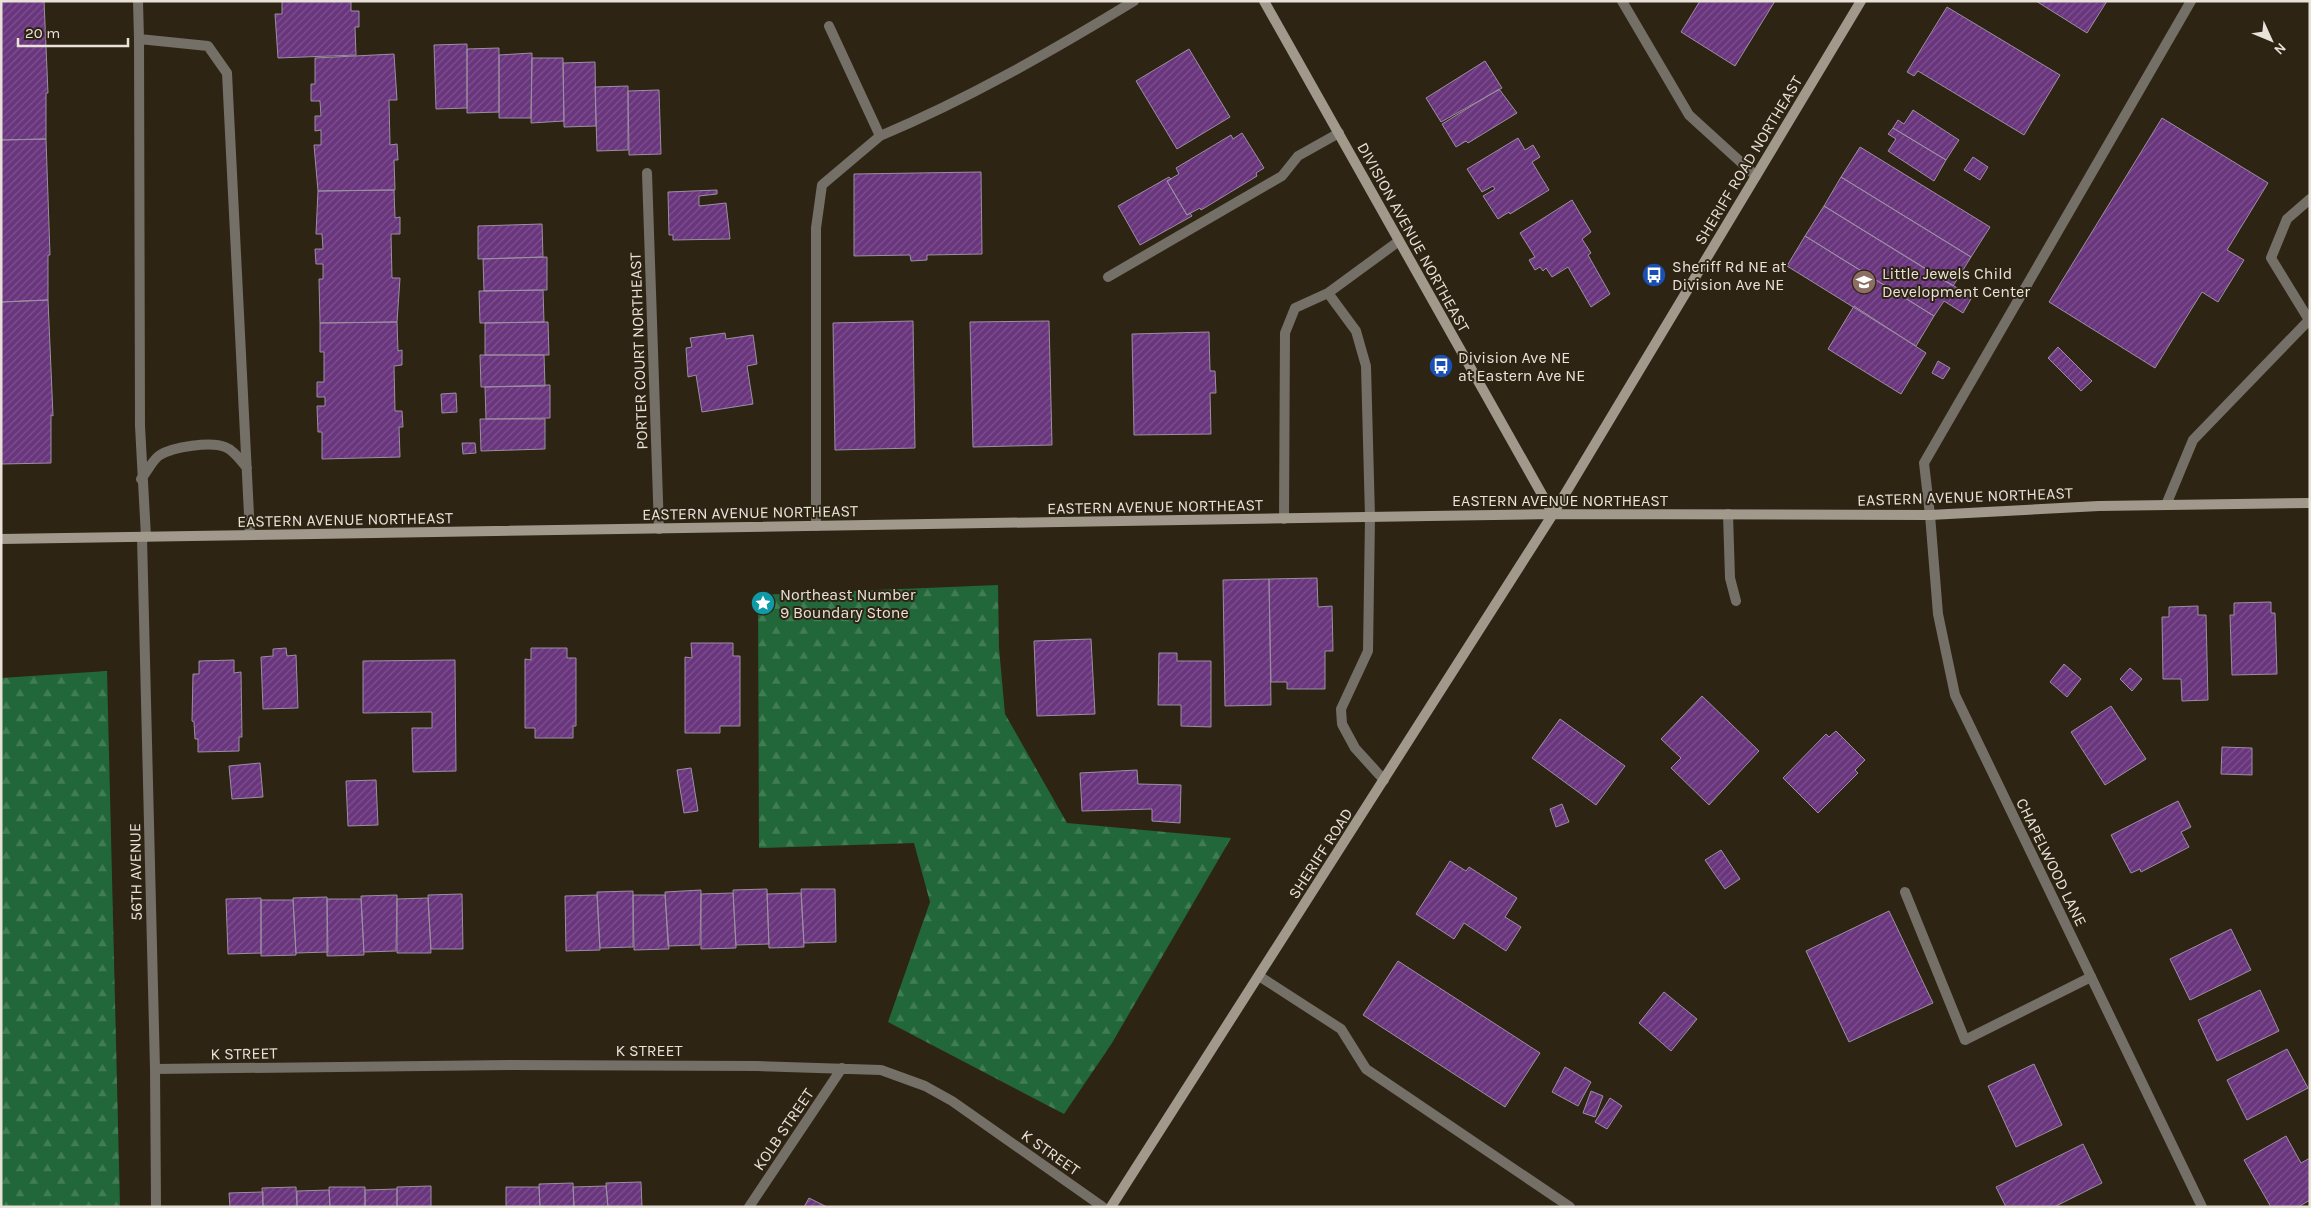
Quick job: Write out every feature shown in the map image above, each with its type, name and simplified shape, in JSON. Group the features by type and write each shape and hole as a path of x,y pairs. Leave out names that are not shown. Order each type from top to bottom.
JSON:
{"main road":[{"name":"DIVISION AVENUE NORTHEAST","path":"1264,1 1552,514"},
{"name":"SHERIFF ROAD NORTHEAST","path":"1552,514 1861,1"},
{"name":"EASTERN AVENUE NORTHEAST","path":"1,539 1552,514 1930,515 2166,505 2310,502"},
{"name":"SHERIFF ROAD","path":"1111,1207 1552,514"}],"street":[{"name":"56TH AVENUE","path":"138,1 141,479 144,537 155,1068 156,1207"},
{"path":"816,526 816,228 822,185 880,136 915,121 1030,62 1134,1"},
{"path":"1622,1 1689,115 1756,176"},
{"name":"CHAPELWOOD LANE","path":"2191,1 1924,463 1938,614 1955,695 2202,1207"},
{"path":"829,26 880,136"},
{"path":"139,39 208,46 227,73 250,535"},
{"path":"1108,277 1282,176 1298,156 1339,133"},
{"name":"PORTER COURT NORTHEAST","path":"647,173 659,529"},
{"path":"2166,505 2193,440 2309,320 2271,258 2287,219 2310,199"},
{"path":"1284,519 1285,334 1295,308 1328,292 1399,241"},
{"path":"1328,292 1356,331 1366,366 1370,517 1368,651 1341,708 1342,724 1355,748 1384,780"},
{"path":"141,479 159,455 175,449 202,445 229,448 247,468"},
{"path":"1728,514 1730,578 1736,601"},
{"path":"1905,892 1965,1040 2091,977"},
{"path":"1259,976 1341,1029 1366,1068 1570,1207"},
{"name":"K STREET","path":"155,1068 511,1065 881,1070 925,1086 952,1101 1103,1207"},
{"name":"KOLB STREET","path":"749,1207 842,1068"}],"green space":[{"path":"998,585 999,648 1005,714 1067,823 1231,838 1112,1043 1064,1114 888,1022 930,902 914,843 759,848 758,595"},
{"path":"107,671 120,1207 3,1207 1,1205 1,678"}],"building":[{"path":"1,1 44,1 48,93 46,93 46,139 1,140"},
{"path":"282,1 351,1 351,11 359,11 359,27 355,27 356,55 278,58 275,14 282,14"},
{"path":"1700,1 1775,1 1735,66 1681,32"},
{"path":"2036,1 2107,1 2087,33"},
{"path":"1947,7 2060,75 2024,135 1918,71 1914,76 1907,72"},
{"path":"467,44 467,108 436,109 434,45"},
{"path":"499,48 499,112 467,113 467,49"},
{"path":"1189,49 1230,117 1177,149 1136,81"},
{"path":"532,53 531,118 499,118 499,55"},
{"path":"394,54 397,100 389,100 390,145 397,144 398,160 394,160 395,190 318,191 314,145 321,145 321,130 315,131 315,116 321,116 320,101 311,101 311,84 315,84 315,58"},
{"path":"532,58 563,58 564,121 531,123"},
{"path":"1485,61 1502,88 1441,122 1426,98"},
{"path":"595,62 596,126 564,127 563,63"},
{"path":"628,86 628,150 597,151 595,87"},
{"path":"1499,89 1517,113 1468,143 1466,141 1456,147 1442,124"},
{"path":"659,90 661,154 629,155 628,91"},
{"path":"1913,110 1959,140 1946,160 1893,128 1898,120 1904,124"},
{"path":"2162,118 2268,183 2227,250 2244,260 2218,302 2202,292 2155,368 2049,302"},
{"path":"1893,128 1946,160 1934,181 1888,151 1896,139 1888,134"},
{"path":"1242,133 1264,168 1256,173 1257,176 1201,210 1200,208 1187,215 1167,181 1179,174 1176,168 1231,135 1233,139"},
{"path":"1518,138 1525,150 1533,145 1540,157 1532,162 1549,190 1510,214 1509,212 1498,219 1483,196 1495,189 1493,186 1482,192 1467,169"},
{"path":"46,139 50,255 48,255 48,300 1,302 1,140"},
{"path":"1860,147 1990,227 1971,257 1841,177"},
{"path":"1973,157 1988,167 1980,180 1964,170"},
{"path":"981,172 982,254 927,255 927,260 911,261 910,255 854,256 854,174"},
{"path":"1169,177 1171,179 1167,181 1187,215 1190,213 1192,216 1140,245 1118,206"},
{"path":"1841,177 1971,257 1953,286 1824,206"},
{"path":"394,190 395,218 400,217 400,234 391,234 392,278 400,278 397,322 320,323 319,279 323,279 323,264 316,264 315,249 323,249 322,234 316,234 318,191"},
{"path":"717,190 717,194 699,196 699,206 726,203 730,239 673,240 673,235 669,235 668,192"},
{"path":"1572,200 1591,232 1582,239 1591,253 1588,255 1610,294 1591,307 1568,267 1552,277 1546,268 1543,271 1540,267 1535,270 1529,260 1535,257 1520,233"},
{"path":"1824,206 1972,297 1963,313 1944,301 1934,316 1805,236"},
{"path":"542,224 543,257 478,259 478,226"},
{"path":"1805,236 1934,316 1916,346 1787,266"},
{"path":"547,257 547,290 484,291 483,259"},
{"path":"543,290 544,322 480,323 479,291"},
{"path":"48,300 53,416 51,415 51,463 1,464 1,302"},
{"path":"1854,306 1926,353 1901,394 1828,349"},
{"path":"913,321 915,448 835,450 833,323"},
{"path":"1049,321 1052,445 973,447 970,322"},
{"path":"397,322 398,351 402,350 402,365 394,366 395,411 402,411 403,427 399,427 400,457 322,459 322,432 318,432 317,406 325,406 325,397 317,397 317,382 324,382 324,352 320,352 320,323"},
{"path":"548,322 549,355 485,355 485,323"},
{"path":"1209,332 1210,371 1215,371 1216,393 1210,393 1211,434 1134,435 1132,334"},
{"path":"725,333 726,339 753,335 757,364 747,366 753,404 702,412 696,375 688,377 686,348 692,347 690,338"},
{"path":"2058,347 2092,381 2081,391 2048,358"},
{"path":"480,355 544,355 545,386 481,387"},
{"path":"1938,361 1950,368 1943,379 1932,373"},
{"path":"550,385 550,418 486,419 485,387"},
{"path":"456,393 457,412 442,413 441,394"},
{"path":"480,419 545,419 545,449 481,451"},
{"path":"462,443 475,443 476,453 463,454"},
{"path":"1317,578 1318,607 1332,606 1333,651 1325,651 1325,689 1287,689 1287,682 1271,682 1269,579"},
{"path":"1269,579 1271,705 1225,706 1223,580"},
{"path":"2271,602 2271,613 2275,613 2277,674 2232,675 2230,615 2234,615 2234,603"},
{"path":"2198,606 2198,615 2206,615 2208,700 2182,701 2181,679 2163,679 2162,617 2169,617 2169,607"},
{"path":"1091,639 1095,714 1037,716 1034,641"},
{"path":"691,643 733,643 733,656 740,656 740,726 720,726 720,733 685,733 685,657 692,658"},
{"path":"286,648 287,656 296,655 298,708 263,709 261,657 273,656 273,649"},
{"path":"531,648 567,648 567,658 576,658 576,726 573,726 573,738 535,738 535,728 525,728 525,659 531,660"},
{"path":"1159,653 1177,653 1177,661 1211,661 1211,727 1181,726 1181,705 1158,705"},
{"path":"234,660 234,673 241,672 242,737 239,737 239,751 198,752 198,739 195,739 194,722 192,721 193,674 199,674 199,661"},
{"path":"455,660 456,771 413,772 412,728 432,728 432,712 363,713 363,661"},
{"path":"2064,664 2081,679 2067,697 2050,682"},
{"path":"2130,668 2142,679 2132,691 2120,679"},
{"path":"1702,696 1759,751 1709,805 1671,768 1681,758 1661,739"},
{"path":"2111,706 2146,759 2105,785 2071,732"},
{"path":"1560,719 1625,766 1596,805 1532,758"},
{"path":"1836,731 1865,760 1855,770 1858,773 1818,813 1783,778 1826,734 1829,737"},
{"path":"2222,747 2252,748 2252,775 2221,774"},
{"path":"260,763 263,797 232,799 229,766"},
{"path":"691,768 698,811 684,813 677,770"},
{"path":"1137,770 1138,784 1181,785 1180,823 1152,821 1152,809 1082,811 1080,773"},
{"path":"376,780 378,825 348,826 346,781"},
{"path":"2178,801 2191,827 2181,832 2189,847 2141,872 2140,869 2131,873 2111,835"},
{"path":"1562,804 1569,822 1556,827 1550,809"},
{"path":"1721,850 1740,879 1725,889 1705,860"},
{"path":"1450,861 1466,871 1469,867 1517,898 1505,917 1521,927 1506,951 1464,923 1454,939 1416,914"},
{"path":"767,889 769,944 736,945 733,890"},
{"path":"801,889 835,889 836,942 804,943"},
{"path":"701,890 700,945 668,946 665,892"},
{"path":"633,891 633,947 600,948 597,892"},
{"path":"733,893 736,948 701,949 701,894"},
{"path":"801,893 804,947 769,948 767,894"},
{"path":"462,894 463,949 431,949 428,895"},
{"path":"397,895 396,951 364,952 361,896"},
{"path":"597,895 600,950 566,951 565,896"},
{"path":"633,895 665,895 669,949 634,950"},
{"path":"327,897 328,952 296,953 293,898"},
{"path":"261,898 261,953 228,954 226,899"},
{"path":"428,898 431,953 397,953 397,899"},
{"path":"327,899 361,899 364,955 327,956"},
{"path":"261,900 293,900 296,955 261,956"},
{"path":"1889,911 1933,1003 1849,1042 1806,951"},
{"path":"2231,929 2251,970 2190,1000 2170,959"},
{"path":"1398,961 1540,1053 1505,1107 1363,1015"},
{"path":"2260,990 2279,1031 2217,1061 2198,1020"},
{"path":"1664,992 1697,1019 1671,1051 1639,1023"},
{"path":"2287,1049 2308,1088 2247,1120 2227,1080"},
{"path":"2034,1064 2062,1125 2016,1147 1988,1086"},
{"path":"1565,1067 1591,1082 1578,1106 1552,1092"},
{"path":"1591,1091 1603,1096 1595,1117 1583,1113"},
{"path":"1610,1098 1622,1106 1607,1129 1595,1122"},
{"path":"2286,1136 2301,1163 2310,1158 2310,1200 2298,1207 2271,1207 2244,1160"},
{"path":"2083,1144 2102,1183 2054,1207 2006,1207 1996,1187"},
{"path":"641,1182 642,1207 608,1207 606,1183"},
{"path":"573,1183 574,1207 540,1207 539,1184"},
{"path":"431,1186 431,1207 397,1207 397,1187"},
{"path":"606,1186 608,1207 574,1207 573,1187"},
{"path":"296,1187 297,1207 263,1207 262,1188"},
{"path":"329,1187 365,1187 365,1207 330,1207"},
{"path":"506,1187 539,1187 540,1207 506,1207"},
{"path":"397,1189 397,1207 365,1207 365,1190"},
{"path":"329,1190 330,1207 297,1207 297,1191"},
{"path":"263,1192 263,1207 230,1207 229,1193"},
{"path":"809,1198 827,1207 804,1207"}],"place":[{"name":"Sheriff Rd NE at Division Ave NE","path":"1654,275"},
{"name":"Little Jewels Child Development Center","path":"1864,282"},
{"name":"Division Ave NE at Eastern Ave NE","path":"1441,366"},
{"name":"Northeast Number 9 Boundary Stone","path":"763,603"}]}
